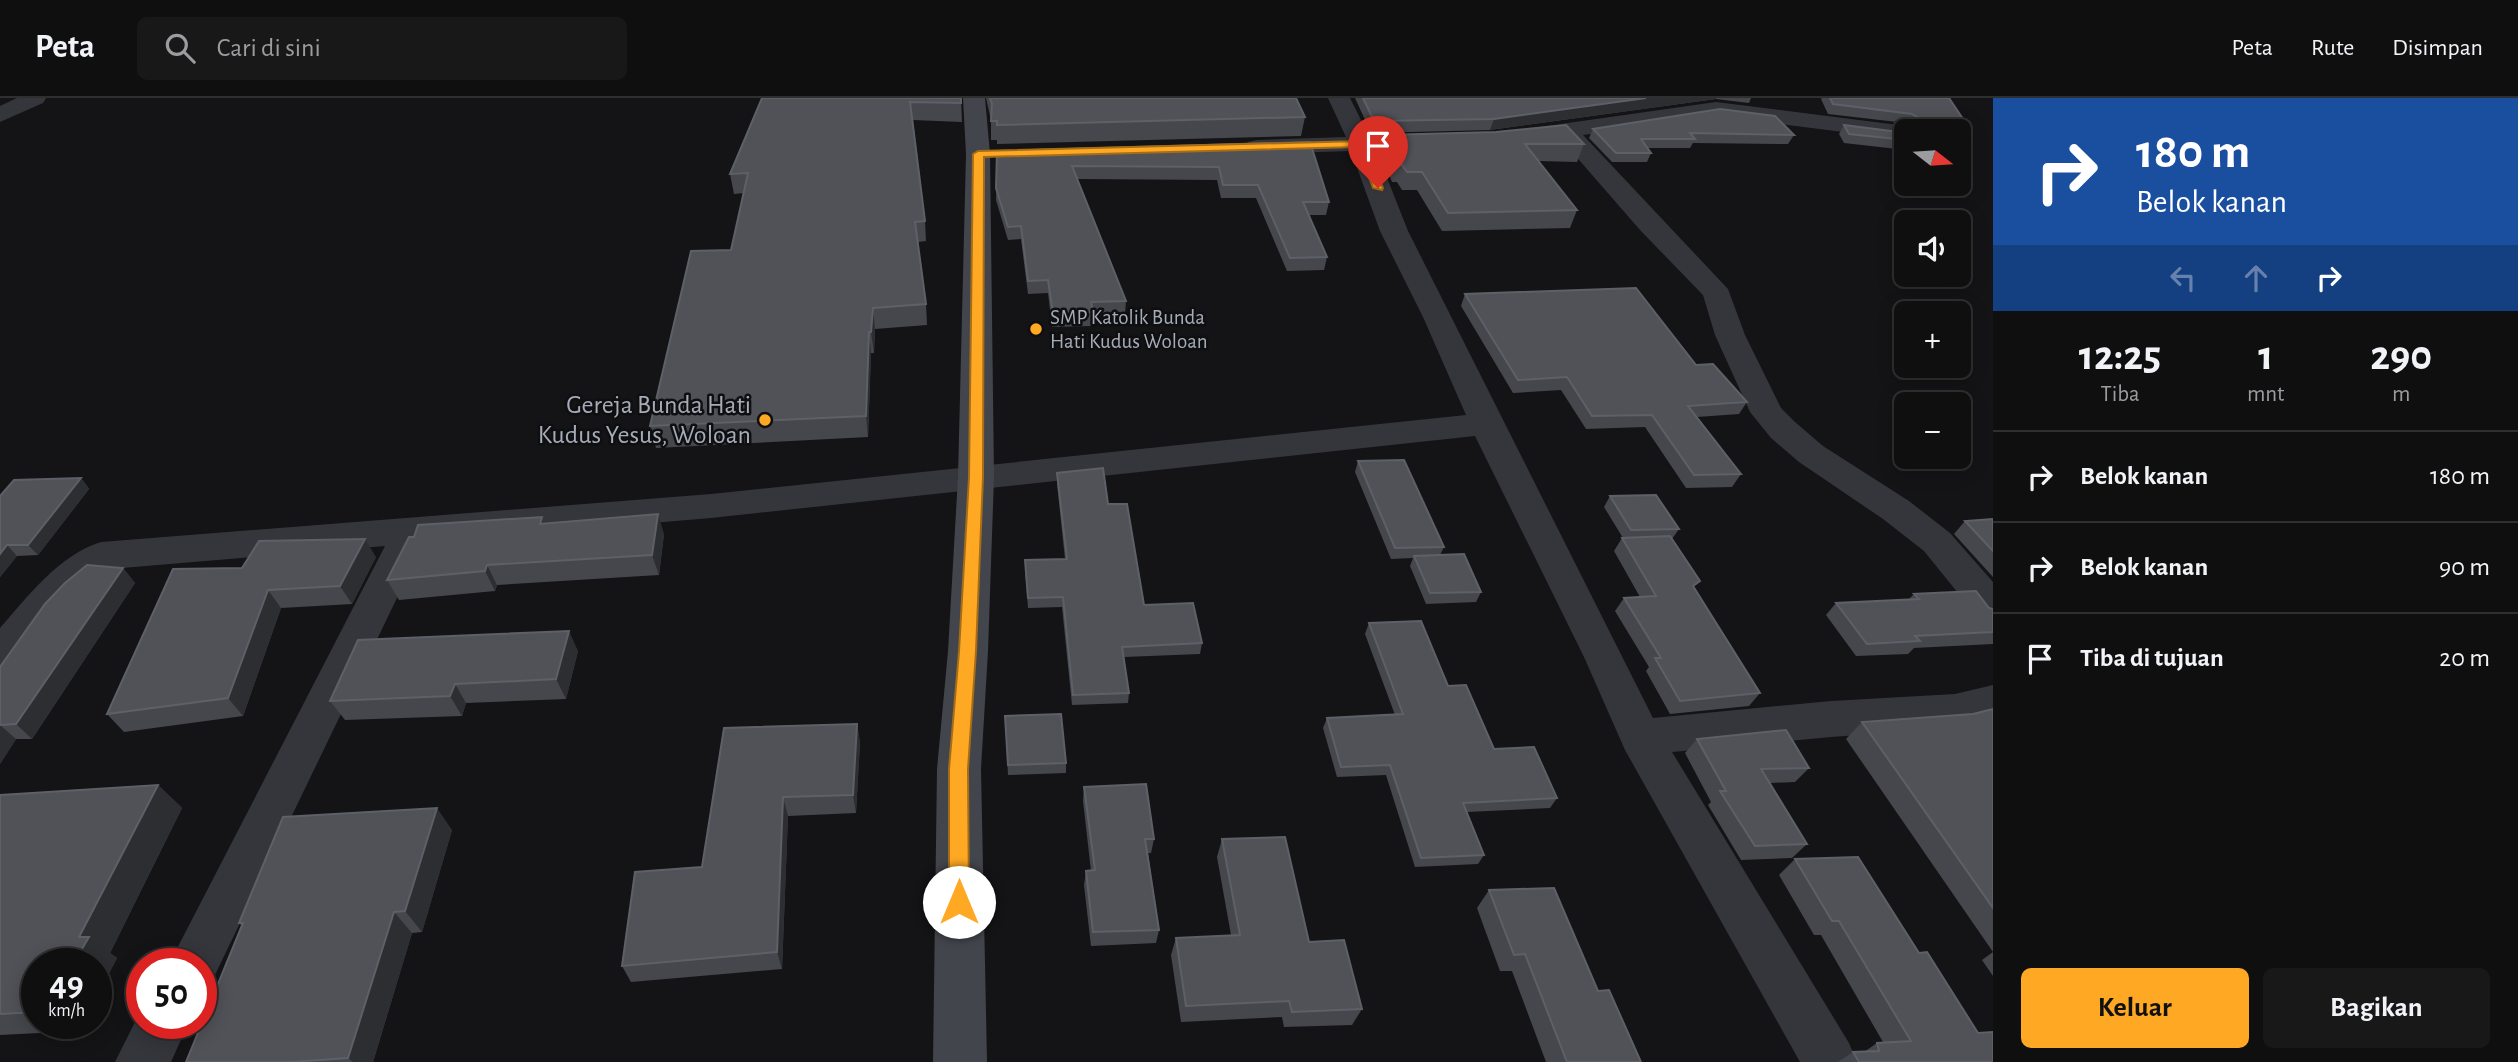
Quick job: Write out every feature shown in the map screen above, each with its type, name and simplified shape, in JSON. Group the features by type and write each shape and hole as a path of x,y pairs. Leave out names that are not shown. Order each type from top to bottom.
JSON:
{"main road":[{"path":"960,1062 959,769 968,651 992,154 974,98"}],"street":[{"path":"0,115 35,98"},
{"path":"1339,98 1361,144 1394,231 1438,317 1486,424 1604,657 1640,737 1830,1062"},
{"path":"1502,139 1567,132 1708,103 1763,103 1768,98"},
{"path":"1708,103 1894,130"},
{"path":"1567,132 1718,295 1730,335 1767,412 1783,430 1811,454 1896,510 1937,542 1993,609"},
{"path":"1238,148 1399,143"},
{"path":"0,655 80,569 101,556 670,510 1486,424"},
{"path":"202,948 411,530"},
{"path":"1640,737 1831,719 1955,711 1993,702"},
{"path":"142,1062 154,1039"}],"building":[{"path":"762,98 961,98 961,103 910,102 925,221 915,222 926,304 873,308 869,332 866,416 650,426 691,251 731,250 748,173 730,174"},
{"path":"990,98 1296,98 1305,117 997,125 997,121 991,121"},
{"path":"1363,98 1646,98 1494,119 1374,121"},
{"path":"1830,98 1949,98 1963,119 1921,119 1912,114 1833,104"},
{"path":"1720,109 1775,116 1794,135 1690,133 1695,139 1641,139 1651,153 1616,153 1593,129"},
{"path":"1566,125 1584,144 1525,144 1577,210 1448,213 1422,172 1407,172 1402,165 1396,165 1384,135 1496,132"},
{"path":"1844,125 1894,131 1894,139 1849,134"},
{"path":"1310,142 1329,202 1303,202 1327,257 1290,258 1258,185 1223,185 1219,167 1072,166 1126,301 1091,302 1093,312 1053,314 1048,280 1028,281 1021,226 1008,227 996,188 997,151"},
{"path":"1636,288 1696,365 1713,364 1747,402 1688,406 1741,474 1694,475 1652,415 1592,416 1567,377 1518,380 1465,294"},
{"path":"1404,460 1444,547 1395,548 1358,461"},
{"path":"1103,468 1108,504 1127,504 1144,605 1193,603 1202,643 1122,647 1129,693 1073,695 1063,597 1028,598 1025,560 1067,559 1057,473"},
{"path":"81,478 28,545 7,545 0,554 0,496 14,480"},
{"path":"1656,495 1679,529 1631,530 1610,496"},
{"path":"658,514 652,555 487,565 485,571 387,580 409,537 414,537 418,525 542,517 540,524"},
{"path":"1993,519 1993,551 1965,521"},
{"path":"1670,536 1700,581 1693,586 1760,693 1680,701 1655,658 1661,658 1624,598 1656,596 1622,538"},
{"path":"365,539 340,586 268,590 228,698 107,714 173,569 242,568 259,541"},
{"path":"1464,554 1481,592 1430,593 1414,556"},
{"path":"87,565 123,568 16,724 0,725 0,667 45,604"},
{"path":"1976,591 1989,608 1993,609 1993,632 1915,636 1920,641 1867,644 1836,603 1919,599 1914,594"},
{"path":"1421,621 1448,686 1466,685 1494,749 1534,747 1557,798 1463,803 1484,855 1421,858 1390,765 1341,767 1327,718 1403,714 1369,623"},
{"path":"569,631 556,679 455,684 450,696 330,701 358,640"},
{"path":"1993,709 1993,908 1862,722 1973,714"},
{"path":"1061,714 1066,763 1008,765 1005,716"},
{"path":"857,724 853,795 783,797 777,952 622,966 635,872 702,867 724,728"},
{"path":"1786,730 1809,768 1761,769 1807,844 1755,846 1720,791 1726,791 1697,739"},
{"path":"1146,784 1154,839 1145,839 1159,930 1093,932 1086,871 1095,870 1084,787"},
{"path":"158,785 79,937 89,937 82,948 21,948 21,1013 0,1014 0,795"},
{"path":"437,808 405,911 394,912 348,1058 292,1062 186,1062 195,1039 217,1039 217,986 243,923 239,923 283,817"},
{"path":"1285,837 1309,942 1344,940 1362,1009 1292,1012 1289,1001 1186,1006 1176,938 1240,935 1222,839"},
{"path":"1858,857 1919,953 1927,952 1978,1033 1993,1032 1993,1062 1859,1062 1853,1052 1879,1051 1877,1043 1911,1041 1839,921 1832,921 1795,859"},
{"path":"1554,888 1598,991 1609,990 1641,1062 1567,1062 1525,954 1514,955 1489,890"}],"place":[{"name":"SMP Katolik Bunda Hati Kudus Woloan","path":"1036,329"},
{"name":"Gereja Bunda Hati Kudus Yesus, Woloan","path":"765,420"}],"route":[{"path":"959,902 959,769 968,651 976,477 978,154 1361,144 1378,188"}]}
